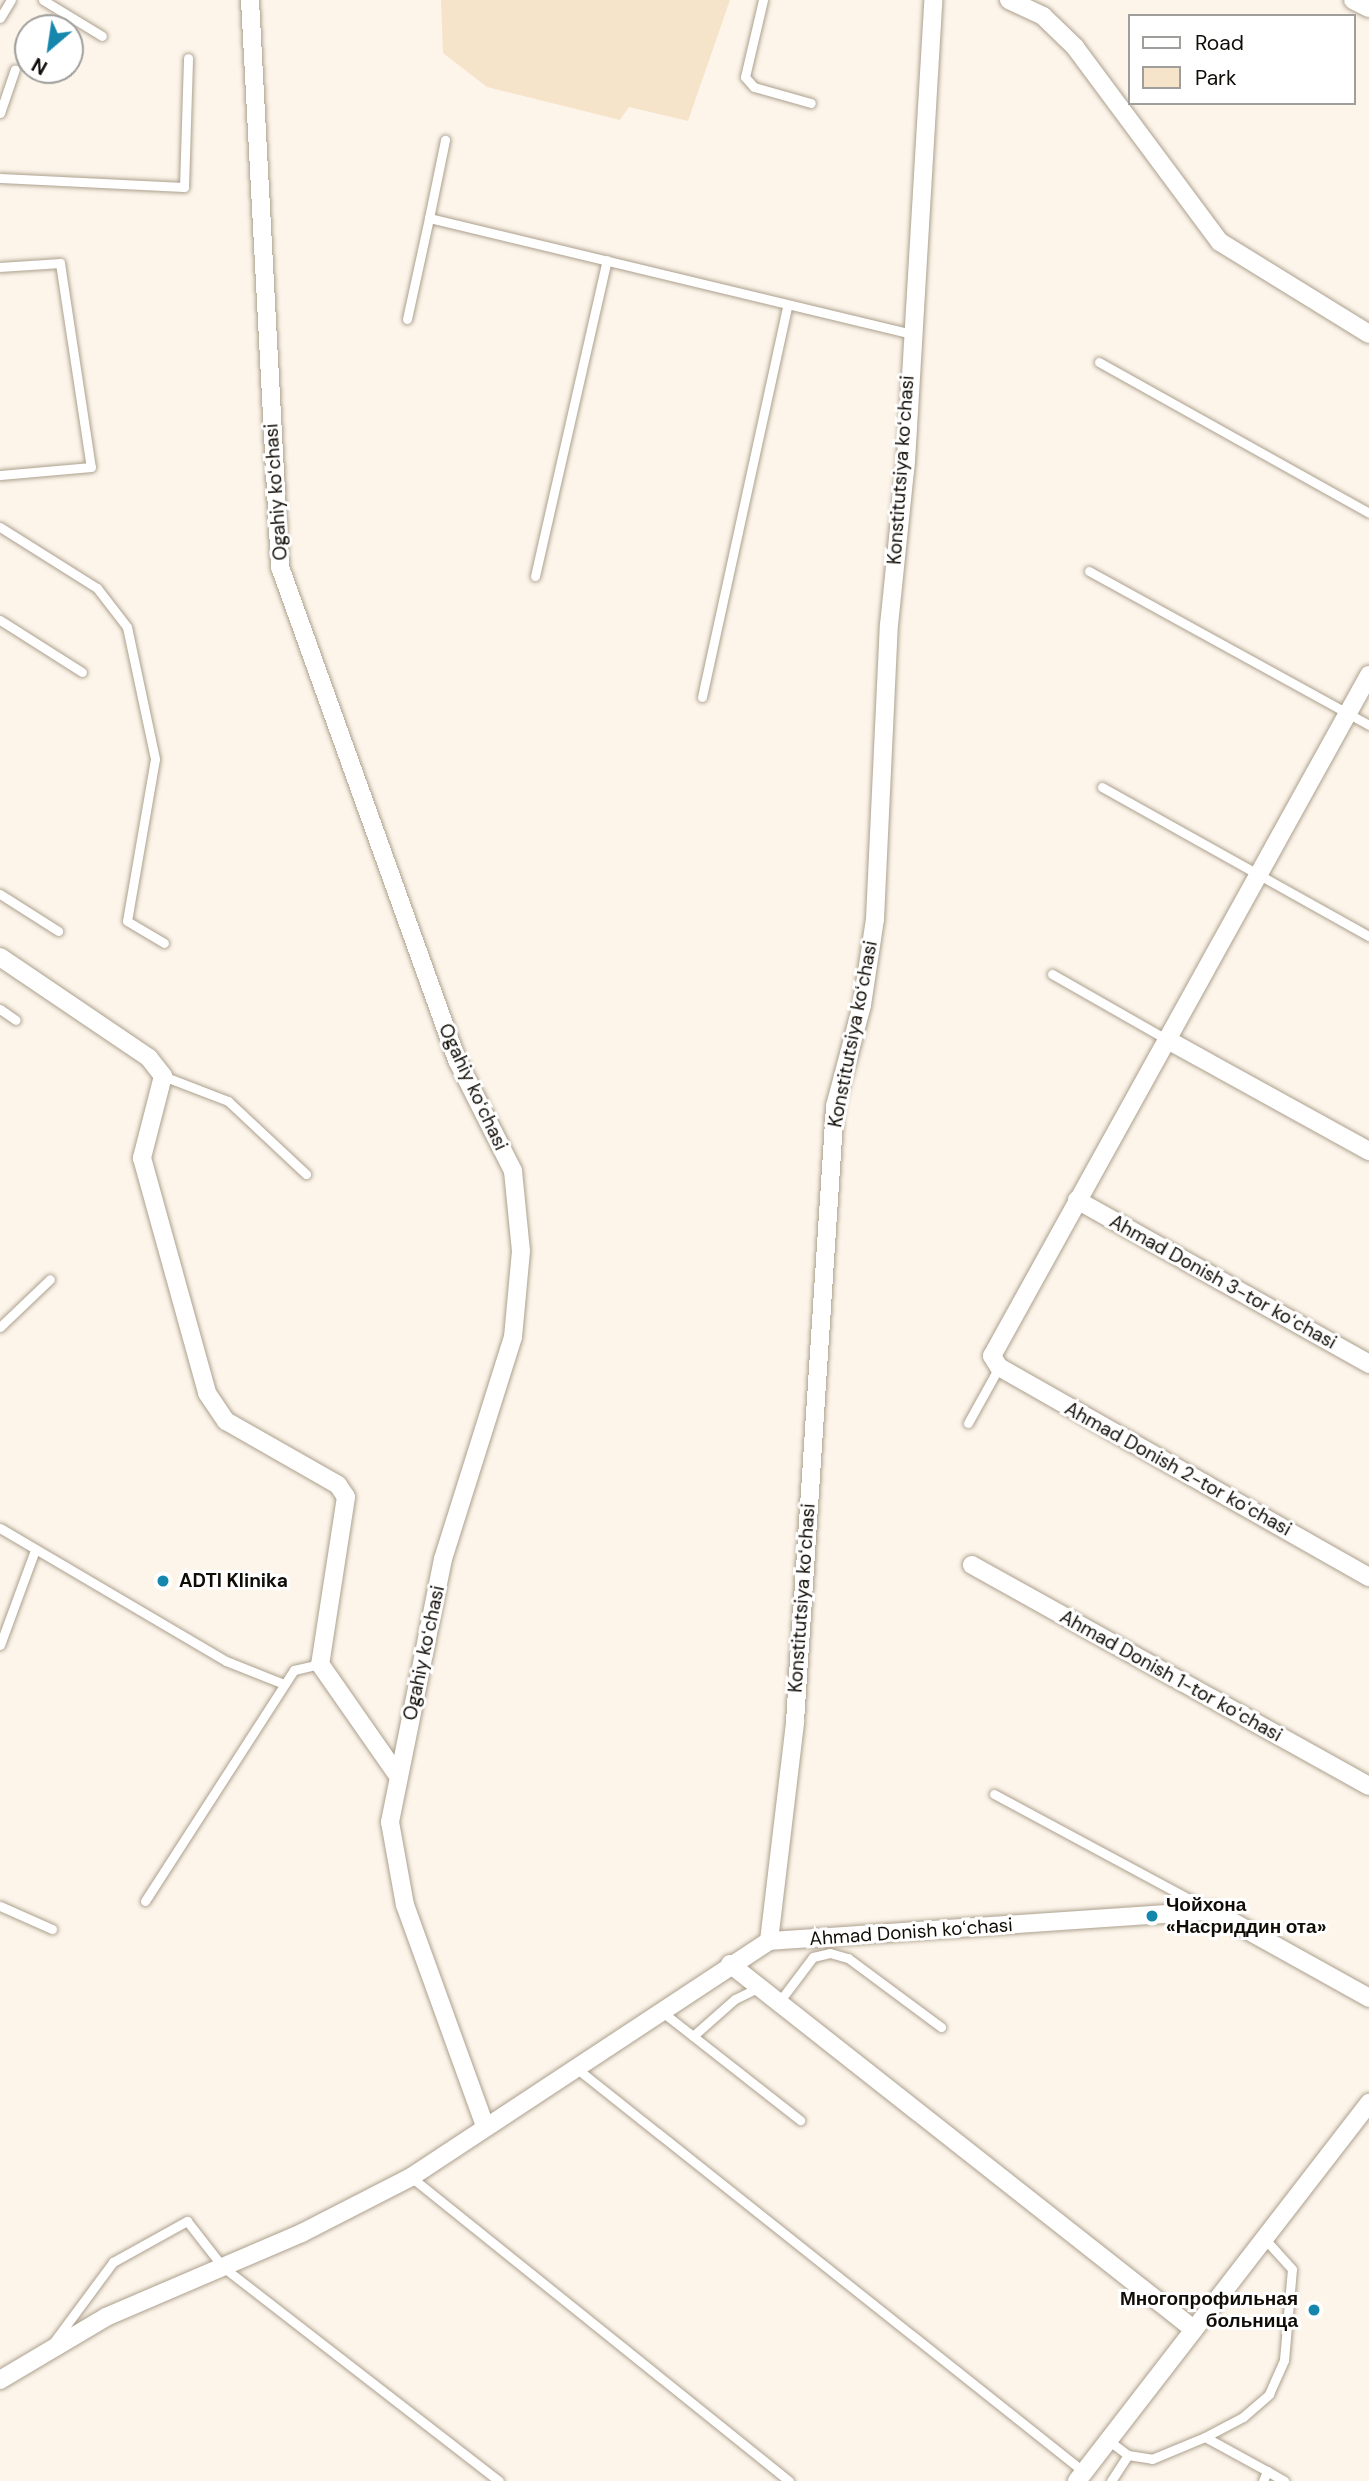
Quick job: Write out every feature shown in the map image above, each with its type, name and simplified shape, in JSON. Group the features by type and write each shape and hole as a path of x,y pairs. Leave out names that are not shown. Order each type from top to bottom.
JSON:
{"street":[{"name":"Ogahiy koʻchasi","path":"250,0 281,567 457,1060 513,1171 521,1251 513,1337 443,1559 424,1676 396,1773 390,1822 405,1905 485,2126"},
{"name":"Konstitutsiya koʻchasi","path":"769,1941 795,1722 835,1106 862,1004 875,919 909,333 933,0"},
{"path":"1009,0 1043,16 1075,47 1220,242 1369,334"},
{"path":"1353,0 1369,8"},
{"path":"996,1362 1077,1200 1369,675"},
{"path":"0,957 149,1058 163,1076 142,1158 206,1393 226,1421 338,1485 346,1497 320,1664 396,1773"},
{"path":"1166,1039 1369,1152"},
{"name":"Ahmad Donish 3-tor koʻchasi","path":"1077,1200 1369,1364"},
{"name":"Ahmad Donish 2-tor koʻchasi","path":"996,1362 1369,1577"},
{"name":"Ahmad Donish 1-tor koʻchasi","path":"972,1565 1369,1786"},
{"path":"1213,1911 1369,1998"},
{"name":"Ahmad Donish koʻchasi","path":"0,2380 106,2317 223,2267 411,2177 660,2010 769,1941 1213,1911"},
{"path":"730,1964 1192,2328"},
{"path":"1080,2477 1192,2328 1369,2103"}],"lane":[{"path":"0,18 11,0"},
{"path":"43,0 102,36"},
{"path":"763,0 746,77 754,87 811,103"},
{"path":"0,178 184,187 188,58"},
{"path":"0,113 14,72"},
{"path":"407,319 445,140"},
{"path":"429,218 787,306 909,333"},
{"path":"535,576 607,260"},
{"path":"0,267 60,263 91,467 0,475"},
{"path":"702,697 787,306"},
{"path":"1099,362 1369,513"},
{"path":"0,527 97,588 127,627 155,760 127,921 164,943"},
{"path":"1089,571 1369,725"},
{"path":"0,620 82,672"},
{"path":"1102,787 1369,936"},
{"path":"0,894 58,931"},
{"path":"1052,974 1166,1039"},
{"path":"0,1009 16,1020"},
{"path":"163,1076 228,1101 306,1174"},
{"path":"0,1327 50,1279"},
{"path":"968,1423 996,1362"},
{"path":"0,1528 226,1661 284,1684"},
{"path":"0,1645 35,1550"},
{"path":"145,1901 294,1670 320,1664"},
{"path":"994,1794 1213,1911"},
{"path":"0,1906 52,1929"},
{"path":"779,2002 813,1957 830,1953 848,1958 941,2027"},
{"path":"693,2036 735,1999 760,1987"},
{"path":"660,2010 800,2120"},
{"path":"575,2067 1080,2477"},
{"path":"411,2177 789,2481"},
{"path":"45,2353 113,2262 187,2221 223,2267 499,2481"},
{"path":"1108,2441 1128,2455 1152,2459 1205,2437 1243,2417 1269,2394 1283,2360 1292,2269 1263,2237"},
{"path":"1205,2437 1265,2476 1284,2481"},
{"path":"1111,2481 1128,2455"}],"green space":[{"path":"441,0 730,0 688,121 629,107 620,120 487,87 443,53"}],"place":[{"name":"ADTI Klinika","path":"163,1581"},
{"name":"Чойхона «Насриддин ота»","path":"1152,1916"},
{"name":"Многопрофильная больница","path":"1314,2310"}]}
